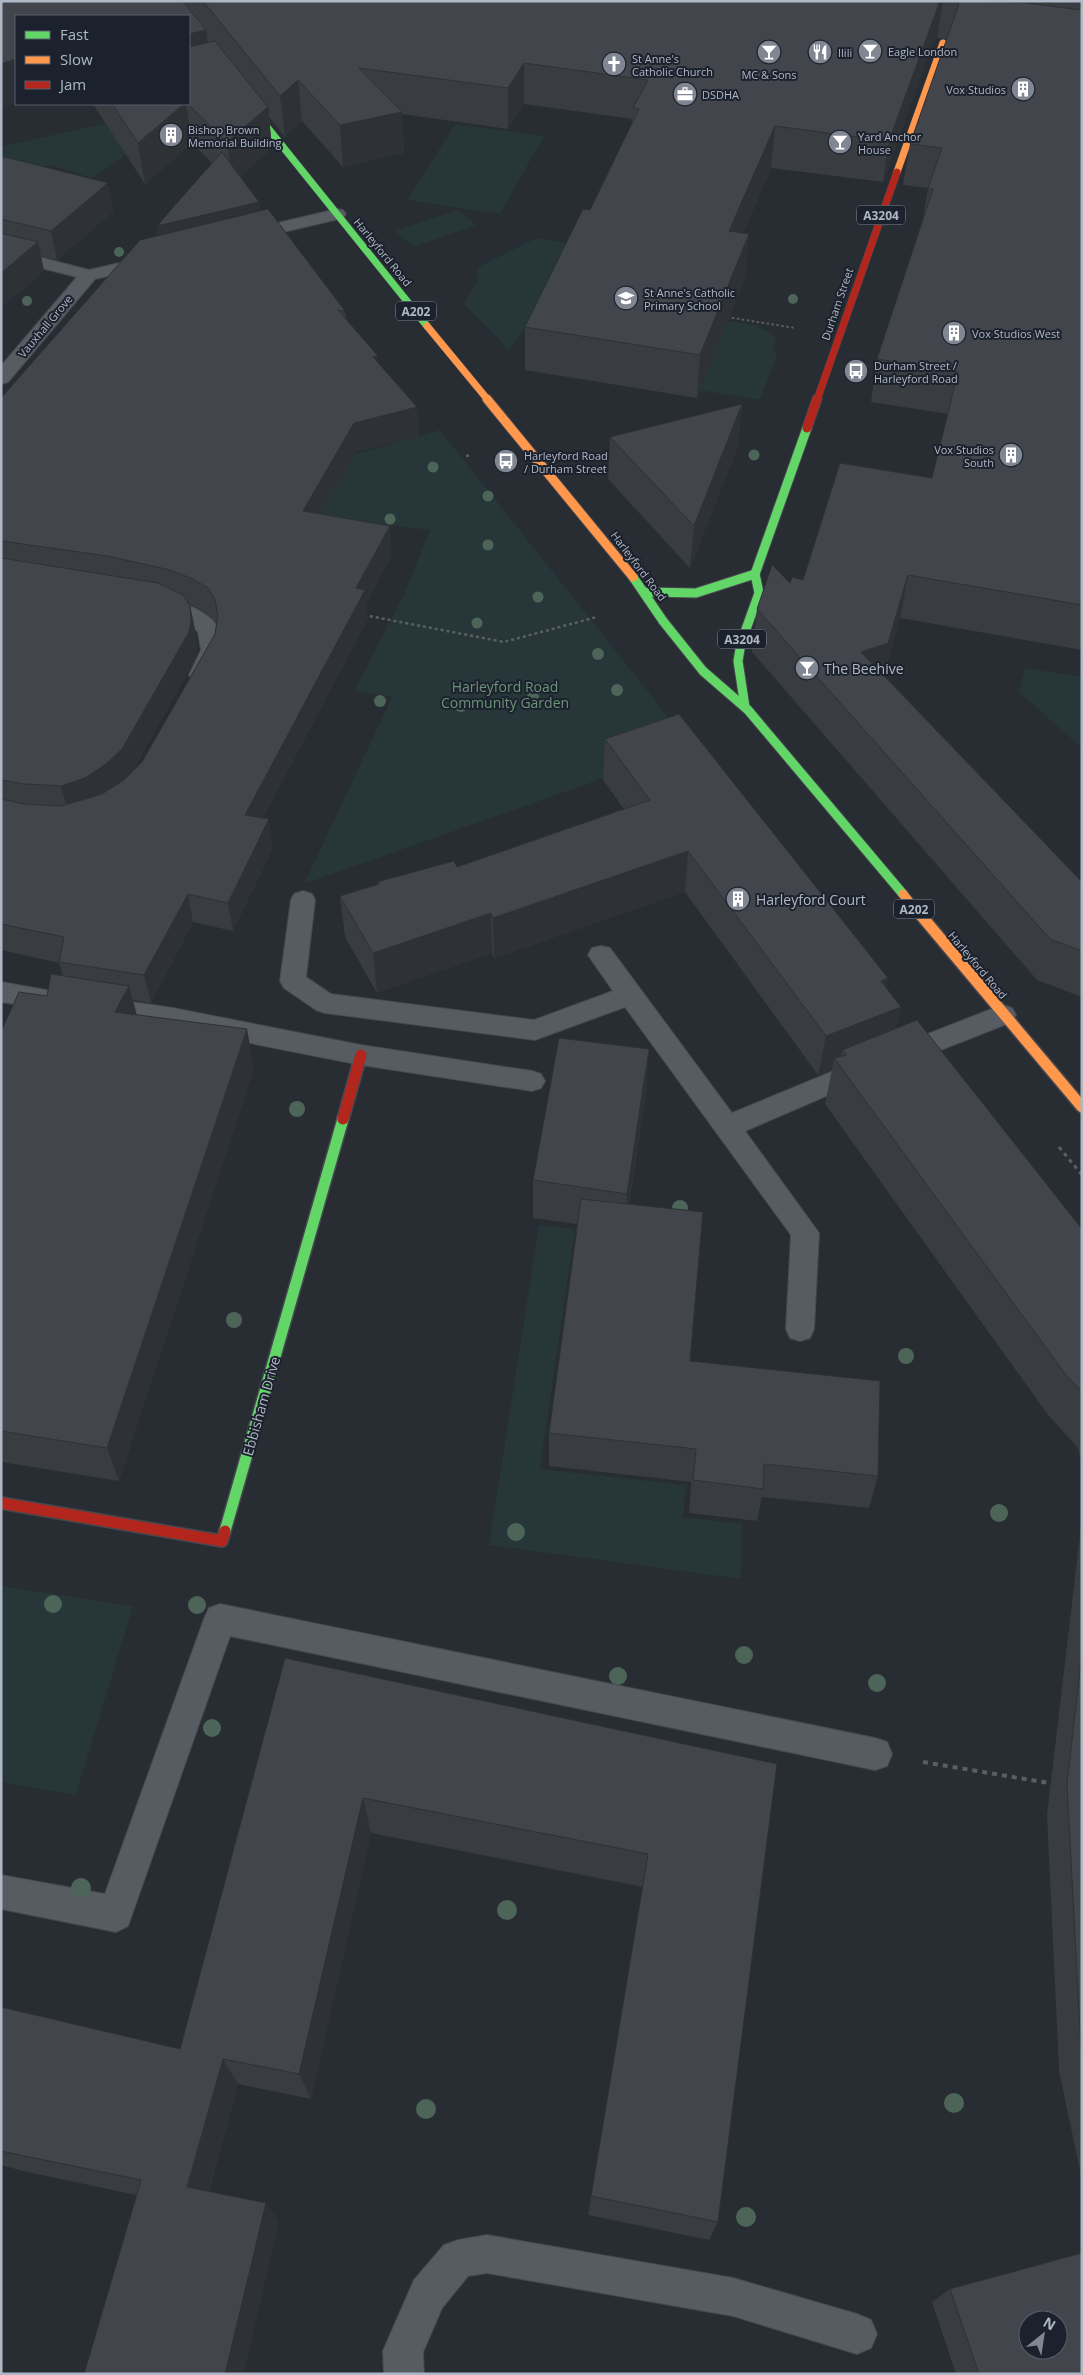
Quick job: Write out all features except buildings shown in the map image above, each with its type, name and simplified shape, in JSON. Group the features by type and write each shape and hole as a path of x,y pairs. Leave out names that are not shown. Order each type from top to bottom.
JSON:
{"main road":[{"name":"Durham Street","path":"745,707 738,661 741,643 759,593 755,574 939,40 956,41"},
{"name":"Harleyford Road","path":"237,90 379,269 528,446 645,592 663,621 703,671 745,707 1082,1107"},
{"path":"645,592 696,593 755,574"},
{"name":"Ebbisham Drive","path":"1,1503 222,1541 361,1055"}],"street":[{"path":"232,240 337,214"},
{"path":"1,252 89,275 169,257"},
{"name":"Vauxhall Grove","path":"1,378 89,275"},
{"path":"138,600 183,610 199,619 210,632 212,650 188,696"},
{"path":"303,900 293,981 325,1003 535,1030 631,994"},
{"path":"601,955 805,1233 800,1329"},
{"path":"1,992 173,1018 361,1055 532,1081"},
{"path":"727,1127 845,1077 1003,1015"},
{"path":"1,1892 116,1914 220,1619 875,1754"},
{"path":"404,2374 402,2351 428,2294 458,2259 487,2254 733,2297 858,2334"}],"path":[{"path":"725,317 798,328"},
{"path":"466,456 472,455"},
{"path":"356,614 504,642 597,617"},
{"path":"875,1754 1062,1785"}],"green space":[{"path":"116,121 137,147 92,178 50,165 35,170 1,159 1,149 4,146"},
{"path":"455,124 544,136 500,214 407,200"},
{"path":"458,210 476,225 414,247 395,231"},
{"path":"536,238 576,244 535,316 509,350 464,304 477,282 478,267"},
{"path":"695,316 755,325 776,337 774,351 777,356 760,400 693,389 688,397 665,393"},
{"name":"Harleyford Road Community Garden","path":"440,430 692,747 304,884 392,697 355,690 405,592 430,530 283,512 260,481"},
{"path":"1025,668 1082,677 1082,748 1019,692"},
{"path":"539,1225 575,1229 540,1469 686,1485 683,1517 742,1524 741,1579 489,1545"},
{"path":"1,1586 133,1606 76,1795 1,1782"}],"traffic: fast":[{"path":"246,101 427,326"},
{"path":"745,707 738,661 741,643 759,593 755,574 807,428"},
{"path":"645,592 696,593 755,574"},
{"path":"633,577 663,621 703,671 748,710 903,894"},
{"path":"225,1531 343,1119"}],"traffic: slow":[{"path":"897,172 943,43"},
{"path":"427,326 633,577"},
{"path":"903,894 1082,1107"}],"traffic: jam":[{"path":"807,428 897,172"},
{"path":"343,1119 361,1055"},
{"path":"1,1503 222,1541 225,1531"}],"place":[{"name":"Eagle London","path":"870,51"},
{"name":"MC & Sons","path":"769,52"},
{"name":"Ilili","path":"820,52"},
{"name":"St Anne's Catholic Church","path":"614,64"},
{"name":"Vox Studios","path":"1023,89"},
{"name":"DSDHA","path":"685,94"},
{"name":"Bishop Brown Memorial Building","path":"171,135"},
{"name":"Yard Anchor House","path":"840,142"},
{"name":"St Anne's Catholic Primary School","path":"626,298"},
{"name":"Vox Studios West","path":"954,333"},
{"name":"Durham Street / Harleyford Road","path":"856,371"},
{"name":"Vox Studios South","path":"1011,455"},
{"name":"Harleyford Road / Durham Street","path":"506,461"},
{"name":"The Beehive","path":"807,668"},
{"name":"Harleyford Court","path":"738,899"}]}
